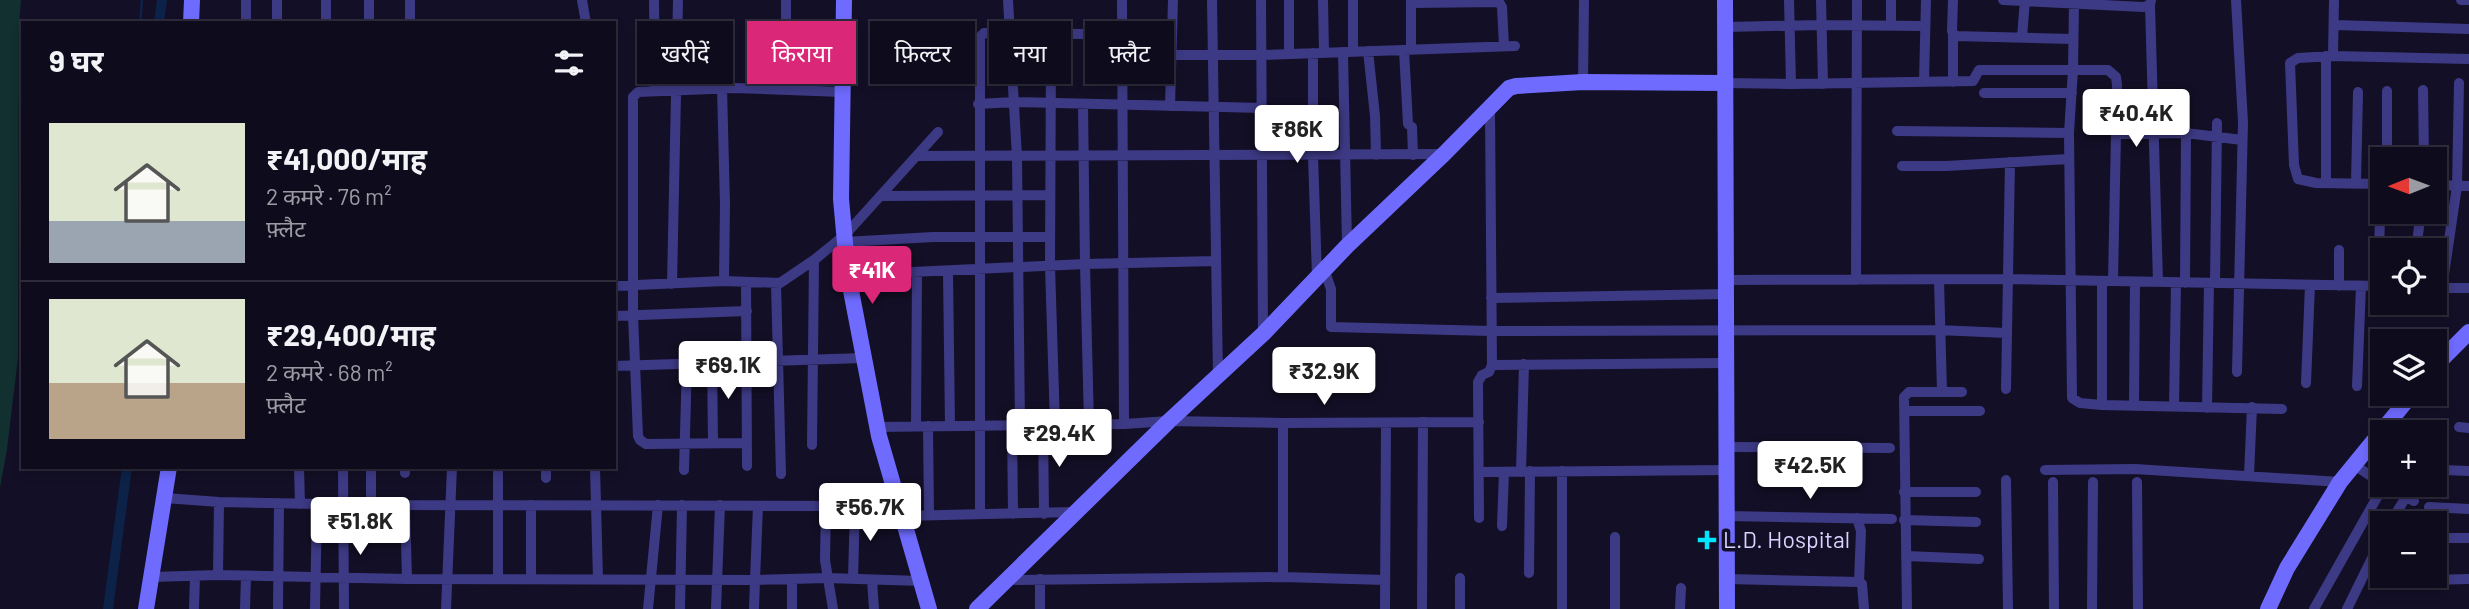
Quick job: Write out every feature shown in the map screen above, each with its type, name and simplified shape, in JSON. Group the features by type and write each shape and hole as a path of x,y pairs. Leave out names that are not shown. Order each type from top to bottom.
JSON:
{"street":[{"path":"191,21 192,0"},
{"path":"246,0 246,21"},
{"path":"277,0 277,21"},
{"path":"326,0 326,21"},
{"path":"369,0 369,21"},
{"path":"410,0 410,21"},
{"path":"582,0 586,21"},
{"path":"654,0 655,91"},
{"path":"672,284 678,0"},
{"path":"786,0 786,89"},
{"path":"844,0 841,199 848,275 877,427 929,609"},
{"path":"1008,0 1009,21"},
{"path":"1122,0 1122,21"},
{"path":"1173,0 1173,21"},
{"path":"1212,0 1218,377"},
{"path":"1261,0 1263,334"},
{"path":"1289,0 1289,54"},
{"path":"1323,0 1312,155 1321,273 1331,289 1331,327 1491,331 1727,328 2006,333"},
{"path":"1347,246 1344,155 1353,0"},
{"path":"1583,82 1584,0"},
{"path":"1725,0 1727,609"},
{"path":"1788,0 1791,84"},
{"path":"1821,0 1823,84"},
{"path":"1856,280 1857,0"},
{"path":"1891,0 1891,25"},
{"path":"1924,82 1926,0"},
{"path":"1953,0 1953,82"},
{"path":"2003,0 2074,4 2087,2 2143,7 2150,2"},
{"path":"2236,0 2242,140 2237,372"},
{"path":"2326,183 2333,0"},
{"path":"2461,0 2469,0"},
{"path":"2022,37 2025,1"},
{"path":"1174,54 1289,54 1407,50 1509,46 1499,2 1411,2 1407,50 1413,155"},
{"path":"2150,2 2158,282"},
{"path":"2074,4 2069,133 2072,398 2080,403 2102,405 2282,409"},
{"path":"2334,25 2469,29"},
{"path":"1725,27 1924,26"},
{"path":"980,514 981,197 978,42 984,33 989,33"},
{"path":"1071,34 1083,34"},
{"path":"1953,34 2072,39"},
{"path":"1368,51 1376,155"},
{"path":"2370,184 2301,181 2295,175 2290,62 2293,59 2330,56 2469,59"},
{"path":"977,609 1169,421 1263,334 1347,246 1509,88 1516,86 1583,82 1953,82 1973,81 1979,70 2102,69 2113,72 2117,85 2118,134 2107,281 2102,405"},
{"path":"2447,240 2457,186 2459,83"},
{"path":"1013,84 1017,157 1013,513"},
{"path":"1044,514 1049,425 1051,84"},
{"path":"1122,84 1124,424"},
{"path":"1170,106 1171,84"},
{"path":"722,88 724,281"},
{"path":"747,443 646,444 640,440 634,365 632,285 633,97 638,92 722,88 842,92"},
{"path":"2423,90 2424,147"},
{"path":"2387,91 2387,147"},
{"path":"2356,183 2358,92"},
{"path":"1984,93 2072,93"},
{"path":"978,104 1014,102 1263,108"},
{"path":"1083,104 1089,425"},
{"path":"1479,518 1479,382 1492,365 1490,108"},
{"path":"2207,408 2217,123"},
{"path":"1897,131 2069,133"},
{"path":"616,286 724,281 776,284 845,238 938,132"},
{"path":"2118,134 2186,133 2242,140"},
{"path":"2174,407 2186,133"},
{"path":"918,156 1444,154"},
{"path":"1902,166 2069,159"},
{"path":"2006,388 2010,162"},
{"path":"2447,186 2469,186"},
{"path":"882,196 1050,195"},
{"path":"845,238 1050,237"},
{"path":"2339,250 2339,286"},
{"path":"812,445 814,260"},
{"path":"848,275 1216,261"},
{"path":"948,271 950,426"},
{"path":"916,426 917,272"},
{"path":"1491,298 1856,280 2007,279 2370,286"},
{"path":"1939,280 1941,392"},
{"path":"746,282 747,466"},
{"path":"2134,405 2135,282"},
{"path":"776,284 781,474"},
{"path":"2306,383 2310,285"},
{"path":"2357,386 2361,286"},
{"path":"2447,288 2469,288"},
{"path":"616,316 747,311"},
{"path":"2447,354 2469,332"},
{"path":"616,366 864,358"},
{"path":"712,361 713,442"},
{"path":"684,470 687,362"},
{"path":"1492,365 1727,363"},
{"path":"1524,365 1529,573"},
{"path":"1907,609 1906,556 1898,519 1904,492 1904,397 1908,393 1962,393"},
{"path":"2273,607 2287,568 2340,482 2402,406"},
{"path":"2249,475 2252,407"},
{"path":"1905,411 1980,411"},
{"path":"877,427 1089,425 1169,421 1479,422"},
{"path":"1422,609 1423,422"},
{"path":"1283,423 1283,577"},
{"path":"1385,609 1386,423"},
{"path":"928,426 929,515"},
{"path":"1727,446 1889,448"},
{"path":"2354,465 2370,475"},
{"path":"146,609 169,469"},
{"path":"299,469 300,504"},
{"path":"343,469 344,609"},
{"path":"371,469 371,505"},
{"path":"446,609 452,469"},
{"path":"498,469 498,578"},
{"path":"595,469 598,579"},
{"path":"2045,470 2135,469 2340,482"},
{"path":"1479,472 1727,470"},
{"path":"2447,470 2469,471"},
{"path":"1502,526 1504,471"},
{"path":"1562,471 1562,609"},
{"path":"2006,480 2008,609"},
{"path":"2053,482 2054,609"},
{"path":"2092,609 2093,482"},
{"path":"2137,482 2138,609"},
{"path":"1904,492 1976,492"},
{"path":"2314,609 2376,497"},
{"path":"2400,511 2410,499 2406,497"},
{"path":"165,498 219,502 371,505 826,505 929,515 1075,512"},
{"path":"218,575 219,502"},
{"path":"278,609 279,503"},
{"path":"315,609 317,504"},
{"path":"405,505 407,579"},
{"path":"531,505 531,578"},
{"path":"648,609 658,505"},
{"path":"680,609 682,505"},
{"path":"716,609 720,505"},
{"path":"826,505 827,578 833,609"},
{"path":"754,609 758,506"},
{"path":"853,579 855,506"},
{"path":"2429,507 2469,509"},
{"path":"1726,516 1976,522"},
{"path":"1857,518 1861,531 1859,582"},
{"path":"1615,537 1615,609"},
{"path":"2447,538 2469,538"},
{"path":"1906,556 1979,559"},
{"path":"2347,609 2370,562"},
{"path":"151,577 218,575 652,580 827,578 921,581"},
{"path":"194,609 195,576"},
{"path":"245,609 246,576"},
{"path":"1006,580 1283,577 1385,580"},
{"path":"1460,578 1460,609"},
{"path":"1040,579 1040,609"},
{"path":"1727,579 1859,582 1863,584 1864,609"},
{"path":"2447,580 2469,579"},
{"path":"792,580 792,609"},
{"path":"872,580 874,609"},
{"path":"1680,609 1681,588"}],"green space":[{"path":"0,0 21,0 18,358 0,488"}],"waterway":[{"path":"140,21 142,0"},
{"path":"159,21 162,0"},
{"path":"108,609 127,469"}],"place":[{"name":"L.D. Hospital","path":"1707,540"}]}
